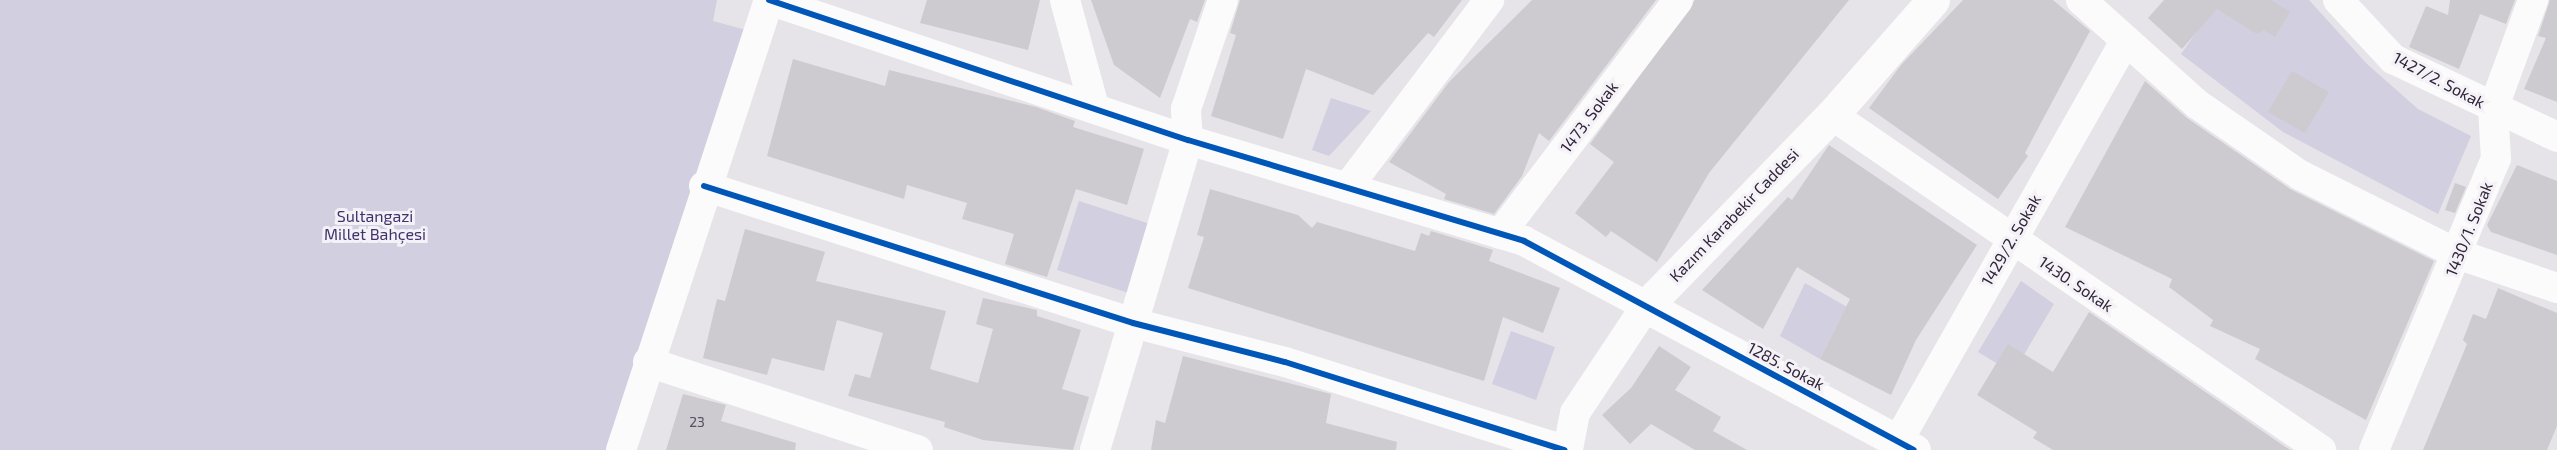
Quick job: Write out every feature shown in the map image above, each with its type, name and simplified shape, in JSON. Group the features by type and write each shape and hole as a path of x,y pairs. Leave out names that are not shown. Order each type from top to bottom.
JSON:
{"street":[{"path":"1065,0 1094,106"},
{"path":"1095,450 1188,140 1186,109 1223,0"},
{"path":"1347,188 1489,0"},
{"name":"1473. Sokak","path":"1500,234 1678,0"},
{"name":"Kazım Karabekir Caddesi","path":"1566,450 1575,413 1646,306 1832,115 1933,0"},
{"path":"2081,0 2197,104 2300,175 2460,255 2557,288"},
{"name":"1430/1. Sokak","path":"2374,450 2460,255 2496,159 2493,109 2533,0"},
{"path":"621,450 704,186 769,1 1094,106 1188,140 1500,234 1646,306"},
{"name":"1427/2. Sokak","path":"2347,3 2393,59 2493,109 2557,137"},
{"name":"1429/2. Sokak","path":"1906,446 2011,240 2126,40"},
{"name":"1430. Sokak","path":"1832,115 2011,240 2321,450"},
{"path":"704,186 1133,323 1285,362 1566,450"},
{"name":"1285. Sokak","path":"1646,306 1906,446"},
{"path":"648,362 918,450"}],"green space":[{"name":"Sultangazi Millet Bahçesi","path":"0,0 717,0 713,21 750,31 607,450 0,450"},
{"path":"2219,0 2309,0 2367,64 2418,109 2471,136 2438,214 2283,132 2181,54"},
{"path":"1331,98 1371,111 1329,156 1312,150"},
{"path":"1079,201 1153,225 1132,294 1057,270"},
{"path":"2021,281 2054,304 2013,373 1978,352"},
{"path":"1805,283 1863,316 1841,317 1820,359 1780,336"},
{"path":"1511,331 1555,347 1536,400 1492,384"}],"building":[{"path":"927,0 1040,0 1028,50 920,23"},
{"path":"1091,0 1205,0 1197,22 1190,19 1160,98 1114,65"},
{"path":"1240,0 1462,0 1434,37 1428,33 1373,95 1306,69 1283,139 1211,116 1236,35 1230,33"},
{"path":"1532,0 1656,0 1549,141 1539,133 1522,176 1494,214 1444,199 1446,194 1389,162 1449,82"},
{"path":"1695,0 1849,0 1709,173 1657,262 1611,231 1606,237 1575,213 1614,162 1590,144"},
{"path":"1963,0 2053,0 2090,31 2025,153 2028,156 1998,199 1869,108 1901,65"},
{"path":"2164,0 2271,0 2290,12 2275,37 2264,30 2257,34 2217,9 2182,49 2148,18"},
{"path":"2450,0 2515,0 2506,24 2480,14 2459,69 2409,47 2426,6 2448,15"},
{"path":"2550,0 2557,0 2557,102 2524,89 2546,38 2538,36"},
{"path":"793,59 885,86 889,70 1036,107 1075,121 1073,127 1144,149 1127,205 1076,189 1047,277 1005,264 1014,234 962,219 967,203 907,185 904,199 767,156"},
{"path":"2292,71 2329,92 2305,133 2268,112"},
{"path":"2145,81 2187,118 2290,189 2434,261 2366,420 2255,359 2260,349 2210,326 2213,320 2169,287 2172,279 2065,227"},
{"path":"1829,145 1977,245 1916,340 1891,395 1820,359 1850,299 1797,267 1763,329 1702,290 1788,197 1792,200"},
{"path":"2517,165 2557,181 2557,255 2491,232 2487,225"},
{"path":"2455,183 2466,187 2455,213 2445,210"},
{"path":"1210,189 1298,215 1312,228 1317,222 1415,251 1421,233 1429,236 1431,231 1493,250 1489,261 1560,288 1543,333 1503,317 1484,381 1188,288 1204,237 1197,235"},
{"path":"745,229 825,252 816,281 946,311 930,369 978,383 993,329 976,324 983,298 1037,310 1037,316 1081,330 1062,389 1089,397 1073,450 983,440 944,427 945,422 848,396 855,374 870,378 883,333 837,320 824,371 772,358 767,375 703,358 717,299 725,301"},
{"path":"2498,288 2557,313 2557,426 2547,450 2423,450 2467,344 2463,340 2473,314 2486,319"},
{"path":"2089,312 2290,450 2053,450 2033,438 2037,432 1977,395 2008,344 2053,372"},
{"path":"1659,346 1691,367 1675,390 1721,417 1713,431 1747,450 1695,450 1651,424 1630,444 1602,415 1631,388"},
{"path":"1183,356 1331,394 1326,423 1397,442 1396,450 1151,450 1156,420 1165,423"},
{"path":"683,394 726,405 721,421 796,443 795,450 666,450"}],"cycle path":[{"path":"769,0 1188,140 1524,241 1914,450"},
{"path":"704,186 1133,323 1285,362 1564,450"}]}
